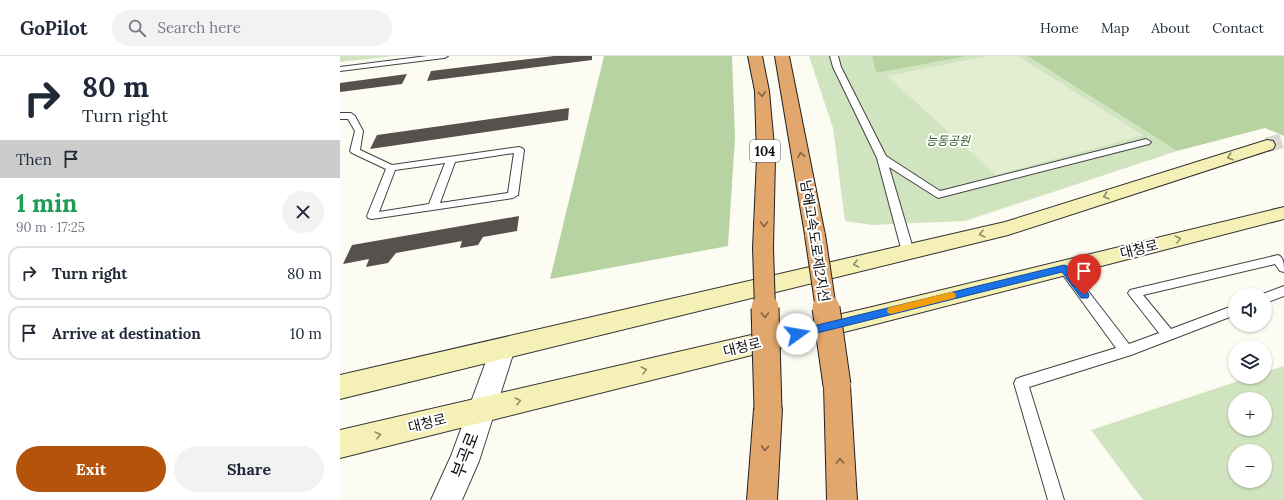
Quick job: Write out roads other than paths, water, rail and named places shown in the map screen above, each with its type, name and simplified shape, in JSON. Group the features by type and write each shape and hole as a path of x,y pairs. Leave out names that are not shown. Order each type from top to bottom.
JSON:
{"highway":[{"name":"104","path":"755,56 762,91 766,158 763,248 768,409 762,500"},
{"name":"남해고속도로제2지선","path":"782,56 816,235 837,385 842,500"}],"main road":[{"path":"340,387 1008,228 1268,145"},
{"name":"대청로","path":"340,444 1284,213"}],"street":[{"name":"부곡로","path":"446,500 464,461 503,348"}],"lane":[{"path":"340,69 444,56"},
{"path":"834,56 837,67 882,158 908,252"},
{"path":"340,116 351,116 359,131 355,152 392,168 518,150 513,195 372,216 392,168"},
{"path":"882,158 938,195 1146,142"},
{"path":"433,207 450,159"},
{"path":"1169,336 1134,293 1278,259 1284,268"},
{"path":"1064,268 1126,351"},
{"path":"1272,295 1284,291"},
{"path":"1056,500 1021,383 1126,351 1228,313"}],"tunnel":[{"path":"1267,145 1284,140"}],"park label":[{"name":"능동공원","path":"948,141"}]}
